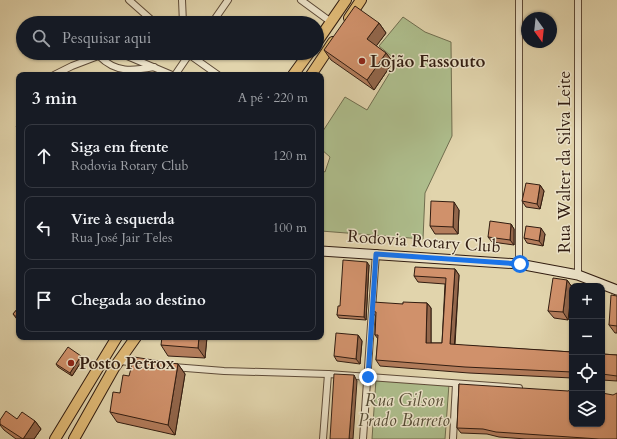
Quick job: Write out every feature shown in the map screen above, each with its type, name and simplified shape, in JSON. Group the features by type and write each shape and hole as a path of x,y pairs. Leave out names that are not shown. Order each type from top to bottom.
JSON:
{"main road":[{"path":"324,32 346,0"},
{"path":"324,55 361,0"},
{"path":"295,72 304,60"},
{"path":"313,72 321,60"},
{"name":"Rodovia Rotary Club","path":"324,251 520,264 578,275 617,290"},
{"path":"74,439 122,357 134,340"},
{"path":"114,341 122,357"},
{"path":"55,439 114,341"}],"street":[{"path":"129,0 147,16"},
{"path":"182,0 183,16"},
{"path":"217,16 228,0"},
{"path":"301,0 323,16"},
{"path":"518,0 520,264"},
{"name":"Rua Walter da Silva Leite","path":"578,0 578,275"},
{"path":"324,17 331,22"},
{"path":"60,72 88,60"},
{"path":"104,60 111,66 119,68 142,69 154,66"},
{"path":"138,60 166,72"},
{"path":"177,72 185,60"},
{"path":"197,60 214,72"},
{"path":"363,439 376,254"},
{"path":"122,357 149,365"},
{"path":"164,366 224,371 328,374 525,389"},
{"path":"323,439 328,374"},
{"path":"453,439 456,384"}],"green space":[{"path":"403,17 425,32 451,42 452,136 425,193 423,239 324,231 324,172 330,157 324,152 324,129 345,97 367,110 397,61 379,46"},
{"name":"Rua Gilson Prado Barreto","path":"376,379 449,384 445,439 372,439"}],"building":[{"path":"355,6 379,23 367,39 386,53 367,80 324,50"},
{"path":"526,183 540,185 537,204 522,201"},
{"path":"431,201 454,202 453,227 430,226"},
{"path":"490,221 511,224 510,240 488,237"},
{"path":"526,226 541,228 539,241 524,238"},
{"path":"343,260 367,262 364,317 337,315 338,306 340,306"},
{"path":"415,267 455,269 450,344 569,352 569,372 465,367 376,360 378,335 375,335 376,312 372,311 373,302 403,304 403,302 427,303 426,343 442,343 446,278 414,276"},
{"path":"553,278 567,280 563,312 548,311"},
{"path":"611,295 617,296 617,326 609,325"},
{"path":"336,333 358,335 356,359 334,356"},
{"path":"162,340 199,340 198,348 161,345"},
{"name":"Posto Petrox","path":"68,347 81,356 70,373 56,364"},
{"path":"605,354 617,355 617,376 605,374"},
{"path":"134,357 178,364 168,425 110,412 113,392 120,393 123,375 129,376"},
{"path":"334,374 354,375 349,439 330,439"},
{"path":"459,384 569,390 569,427 605,427 605,394 613,395 617,393 617,439 496,432 483,429 457,428"},
{"path":"6,411 17,419 22,412 35,421 23,439 0,424 0,420"}],"place":[{"name":"Lojão Fassouto","path":"362,61"},
{"name":"Posto Petrox","path":"71,363"}],"route":[{"path":"368,377 376,254 467,259 520,264"}]}
